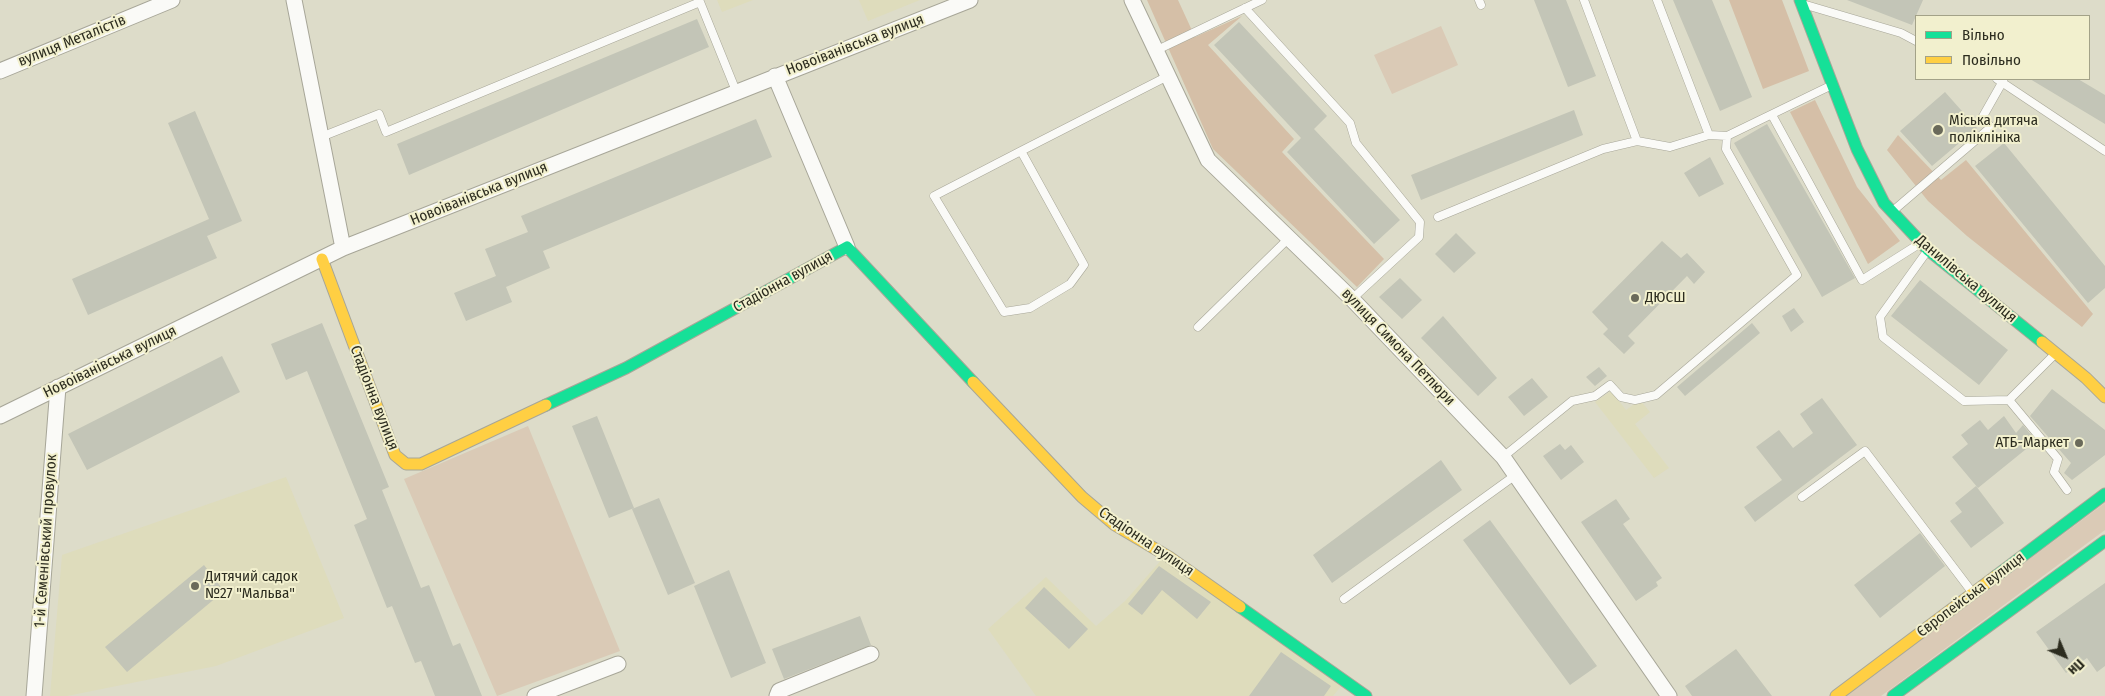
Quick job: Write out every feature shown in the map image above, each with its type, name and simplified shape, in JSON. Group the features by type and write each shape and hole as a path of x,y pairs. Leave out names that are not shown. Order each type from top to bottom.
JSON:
{"street":[{"name":"вулиця Металістів","path":"0,71 172,0"},
{"path":"294,0 343,248"},
{"name":"Новоіванівська вулиця","path":"0,416 343,248 970,0"},
{"name":"вулиця Симона Петлюри","path":"1132,0 1166,77 1208,160 1352,299 1503,457 1517,474 1669,696"},
{"name":"Данилівська вулиця","path":"1801,2 1857,149 1884,203 1924,246 2056,354 2105,397"},
{"path":"775,76 848,247"},
{"name":"Стадіонна вулиця","path":"322,259 395,455 406,464 421,464 626,368 848,247 1082,497 1115,525 1169,557 1366,696"},
{"name":"1-й Семенівський провулок","path":"34,696 58,387"},
{"name":"Європейська вулиця","path":"1836,696 2105,494"},
{"path":"1893,696 2105,541"},
{"path":"777,696 779,691 872,654"},
{"path":"535,696 618,664"}],"lane":[{"path":"1155,51 1262,0"},
{"path":"1584,0 1637,141"},
{"path":"1658,0 1709,135"},
{"path":"321,137 378,114 386,132 700,2 736,91"},
{"path":"1801,2 1900,33 1915,40"},
{"path":"1245,8 1350,124 1356,143 1420,222 1419,237 1352,299"},
{"path":"1021,151 1084,265 1070,284 1030,308 1004,312 934,196 1021,151 1166,77"},
{"path":"1892,212 1992,126 1982,118 2000,80 2105,151"},
{"path":"1438,217 1603,149 1637,141 1670,147 1709,135 1727,136 1832,85"},
{"path":"1772,115 1862,280 1924,246"},
{"path":"1503,457 1572,401 1595,396 1610,385 1621,397 1635,400 1656,395 1797,275 1726,149 1727,136"},
{"path":"1198,327 1289,238"},
{"path":"1924,246 1880,317 1883,337 1964,401 2009,400 2056,354"},
{"path":"2009,400 2058,459 2054,472 2067,490"},
{"path":"1802,497 1864,451 1973,594"},
{"path":"1344,599 1517,474"}],"shaded area":[{"path":"717,0 753,0 722,12"},
{"path":"859,0 920,0 868,21"},
{"path":"1147,0 1178,0 1195,37 1242,16 1208,45 1294,139 1282,152 1384,259 1357,287 1213,149"},
{"path":"1729,0 1782,0 1809,71 1763,89"},
{"path":"1441,26 1458,65 1392,94 1374,55"},
{"path":"1815,100 1857,187 1900,241 1868,264 1790,112"},
{"path":"1898,135 1941,180 1966,160 2093,314 2082,327 1967,236 1928,201 1887,150"},
{"path":"1611,391 1626,410 1640,400 1650,412 1635,424 1669,468 1654,478 1595,402"},
{"path":"528,426 620,651 497,696 404,479"},
{"name":"Дитячий садок №27 \"Мальва\"","path":"286,477 344,618 216,666 67,696 50,696 62,555"},
{"path":"2105,503 2105,530 1881,696 1846,696"},
{"path":"1163,558 1342,685 1333,696 1036,696 988,629 1046,577 1096,626 1125,601"}],"building":[{"path":"1534,0 1566,0 1596,76 1568,87"},
{"path":"1673,0 1712,0 1752,97 1720,111"},
{"path":"1847,0 1923,0 1912,25"},
{"path":"697,19 709,47 409,175 397,144"},
{"path":"1239,22 1327,116 1314,129 1400,220 1374,244 1287,152 1301,138 1214,45"},
{"path":"2032,80 2080,80 2105,95 2105,124"},
{"name":"Міська дитяча поліклініка","path":"1945,92 1977,128 1932,166 1900,131"},
{"path":"1574,110 1583,135 1421,200 1411,175"},
{"path":"195,111 242,221 207,236 217,258 88,315 72,279 209,219 168,123"},
{"path":"756,119 772,157 543,251 550,268 506,287 512,302 466,321 454,293 496,276 485,249 528,232 521,216"},
{"path":"1767,124 1855,278 1822,297 1734,143"},
{"path":"2004,143 2105,266 2105,288 2088,303 1975,166"},
{"path":"1710,157 1724,184 1699,197 1684,173"},
{"path":"1456,233 1476,253 1454,273 1435,254"},
{"name":"ДЮСШ","path":"1662,241 1681,258 1687,253 1705,272 1694,284 1687,276 1628,336 1635,343 1624,354 1603,334 1608,329 1592,312"},
{"path":"1400,278 1422,300 1402,319 1379,297"},
{"path":"1920,280 2008,350 1979,385 1891,316"},
{"path":"1794,308 1804,322 1791,332 1782,316"},
{"path":"1443,316 1497,378 1478,396 1421,338"},
{"path":"322,323 389,487 382,490 421,588 429,585 453,646 460,643 482,696 435,696 421,661 415,663 392,606 387,608 354,525 367,519 307,371 286,380 271,344"},
{"path":"1752,323 1760,333 1685,396 1677,387"},
{"path":"222,356 240,392 87,470 68,434"},
{"path":"1599,367 1607,376 1595,386 1586,377"},
{"path":"1532,378 1548,397 1524,416 1508,397"},
{"name":"АТБ-Маркет","path":"2052,389 2105,430 2105,455 2072,480 2064,473 2071,463 2030,416"},
{"path":"1822,398 1857,445 1755,522 1744,507 1782,480 1756,447 1779,430 1793,448 1813,433 1800,414"},
{"path":"597,416 634,508 609,518 572,426"},
{"path":"2004,416 2016,433 2023,425 2036,441 1978,488 1952,457 1968,444 1961,435 1980,420 1988,430"},
{"path":"1560,444 1565,450 1571,445 1584,462 1561,480 1543,456"},
{"path":"1441,460 1462,490 1332,583 1313,555"},
{"path":"1976,486 2004,523 1971,548 1950,521 1962,512 1955,503"},
{"path":"659,498 695,583 668,595 632,509"},
{"path":"1616,499 1630,519 1623,524 1662,578 1656,582 1658,586 1636,601 1581,522"},
{"path":"1490,520 1597,666 1570,685 1463,540"},
{"path":"1920,533 1945,566 1880,618 1854,585"},
{"path":"204,565 224,591 127,672 105,647"},
{"path":"1159,566 1211,602 1197,619 1162,590 1142,615 1128,604"},
{"path":"729,570 766,663 731,678 694,586"},
{"path":"2105,583 2105,666 2097,672 2087,658 2066,673 2036,632"},
{"path":"1044,587 1088,629 1069,649 1025,608"},
{"path":"860,616 871,645 784,679 772,649"},
{"path":"1736,649 1772,696 1692,696 1685,686"},
{"path":"1281,652 1331,686 1324,696 1249,696"}],"traffic: fast":[{"path":"1800,0 1857,149 1884,203 1928,250 2042,342"},
{"path":"546,405 626,368 847,247 973,382"},
{"path":"1996,576 2105,494"},
{"path":"1893,696 2105,541"},
{"path":"1240,607 1366,696"}],"traffic: slow":[{"path":"322,259 395,455 406,464 421,464 546,405"},
{"path":"2042,342 2086,378 2105,397"},
{"path":"973,382 1082,497 1115,525 1169,557 1240,607"},
{"path":"1836,696 1996,576"}],"place":[{"name":"Міська дитяча поліклініка","path":"1938,130"},
{"name":"ДЮСШ","path":"1635,298"},
{"name":"АТБ-Маркет","path":"2079,443"},
{"name":"Дитячий садок №27 \"Мальва\"","path":"195,586"}]}
